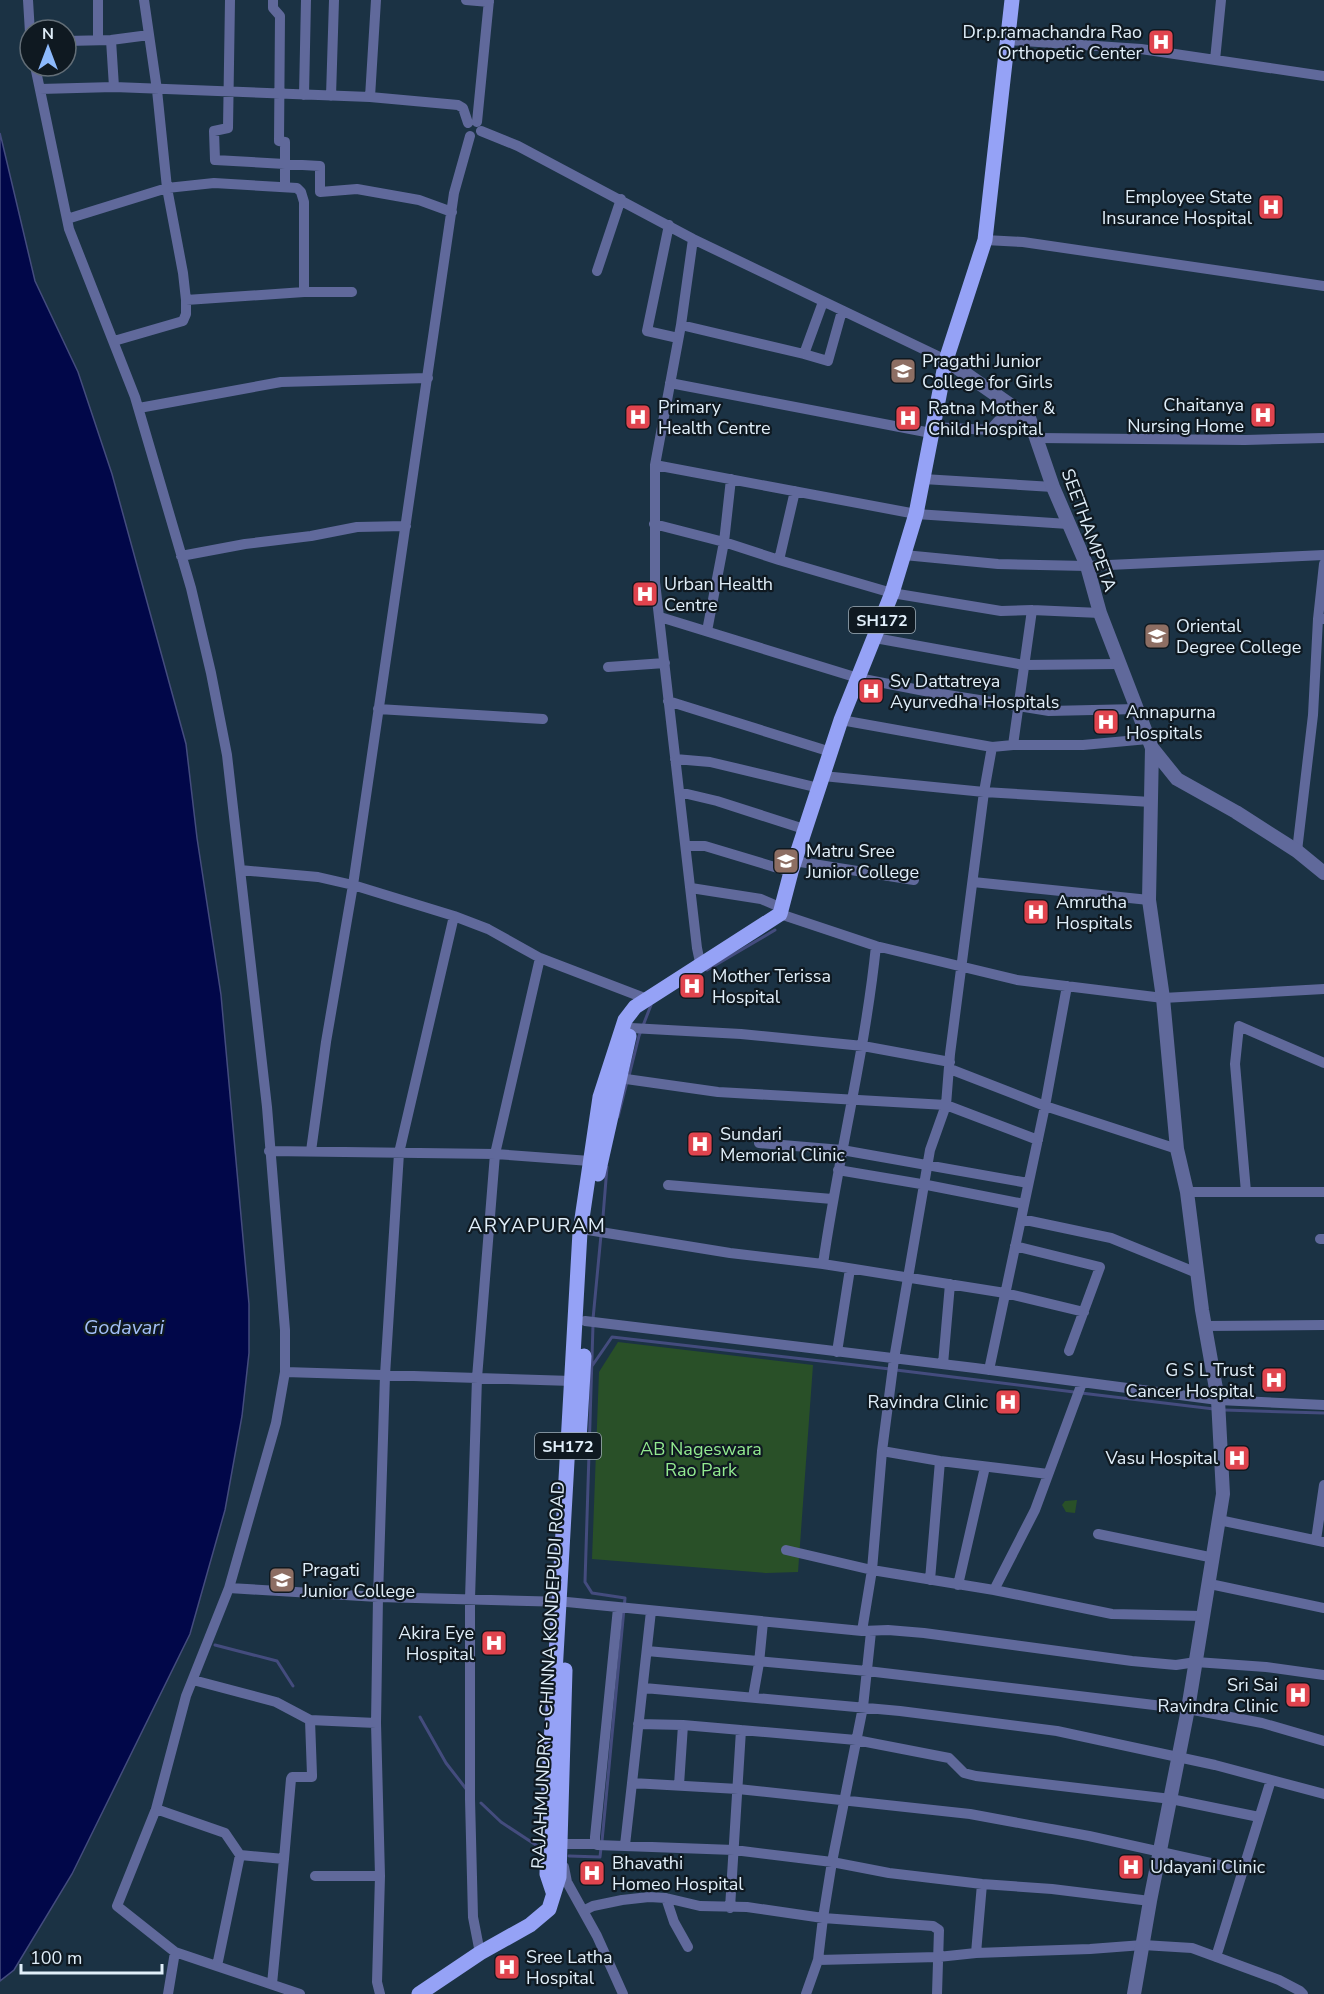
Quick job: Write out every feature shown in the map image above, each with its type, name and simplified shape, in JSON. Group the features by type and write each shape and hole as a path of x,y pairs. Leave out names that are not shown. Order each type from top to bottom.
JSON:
{"main road":[{"name":"SH172","path":"781,911 804,829 841,720 892,592 916,514 946,360 985,240 1012,0"},
{"path":"641,1003 701,967 781,911"},
{"name":"SH172","path":"553,1892 547,1874 549,1779 563,1602 580,1232 600,1097 625,1020 641,1003"},
{"name":"RAJAHMUNDRY - CHINNA KONDEPUDI ROAD","path":"419,1994 480,1953 530,1925 549,1910 559,1877 563,1602 585,1321 588,1230 601,1157 619,1078 631,1028 641,1003"}],"street":[{"path":"28,0 29,18"},
{"path":"98,0 98,40"},
{"path":"114,341 183,321 186,314 183,273 167,188 158,90 144,0"},
{"path":"230,0 228,128 214,131 215,160 320,166 320,192"},
{"path":"273,0 273,8 280,16 279,141 285,142 285,187"},
{"path":"304,95 306,0"},
{"path":"331,96 334,0"},
{"path":"370,97 376,0"},
{"path":"311,1151 326,1042 353,885 454,193 470,136 477,136 475,125 489,1 466,0"},
{"path":"1215,60 1221,0"},
{"path":"78,41 111,40 149,35"},
{"path":"111,40 114,87"},
{"path":"1007,40 1141,49 1324,76"},
{"path":"38,78 69,229 139,408 182,556 211,673 227,755 267,1107 285,1330 285,1372 276,1423 229,1588 186,1696 156,1809 117,1906 175,1952 300,1994"},
{"path":"40,89 114,87 370,97 458,105 463,108 475,125 693,239 946,360 1029,418"},
{"path":"67,219 167,188 214,183 297,188 320,192 357,189 419,200 452,212"},
{"path":"297,188 302,192 304,202 304,292"},
{"path":"597,271 621,200"},
{"path":"669,225 647,331 678,338"},
{"path":"693,239 681,325 655,465 654,524 655,582 701,967"},
{"path":"985,240 1023,242 1324,286"},
{"path":"186,300 304,292 352,292"},
{"path":"804,354 823,302"},
{"path":"681,325 828,361 842,312"},
{"path":"139,408 281,382 428,378"},
{"path":"670,383 931,430 990,430 998,421 1029,418"},
{"name":"SEETHAMPETA","path":"1029,418 1038,438 1053,487 1087,566 1100,613 1150,744"},
{"path":"1038,438 1245,440 1324,438"},
{"path":"655,465 916,514 1068,524"},
{"path":"923,478 1053,487"},
{"path":"707,631 724,542 731,479"},
{"path":"779,560 795,491"},
{"path":"654,524 724,542 892,592 1001,611 1100,613"},
{"path":"182,556 357,527 406,526"},
{"path":"904,555 998,564 1087,566 1324,555"},
{"path":"1297,851 1319,715 1324,564"},
{"path":"1013,745 1032,610"},
{"path":"660,617 858,678 935,693 1049,711 1137,708"},
{"path":"875,638 1024,665 1120,664"},
{"path":"608,667 665,663"},
{"path":"668,701 831,752"},
{"path":"378,709 543,718"},
{"path":"841,720 992,747 1150,744"},
{"path":"1134,1994 1188,1709 1223,1494 1218,1400 1204,1326 1187,1192 1177,1149 1163,998 1149,900 1150,744"},
{"path":"1150,744 1177,779 1236,812 1297,851 1324,873"},
{"path":"806,1994 818,1960 832,1862 863,1707 882,1451 894,1359 930,1150 946,1105 984,792 992,747"},
{"path":"675,759 710,762 821,782 1151,802"},
{"path":"680,792 717,801 804,829"},
{"path":"686,846 705,846 793,867 914,880"},
{"path":"240,870 318,877 353,885 454,916 488,929 540,958 641,1003"},
{"path":"973,882 1149,900"},
{"path":"691,888 761,899 781,911 876,946 1017,980 1163,998 1324,989"},
{"path":"380,1994 377,1982 380,1876 376,1723 378,1597 385,1375 399,1153 454,916"},
{"path":"823,1264 832,1199 862,1047 876,946"},
{"path":"480,1953 473,1917 471,1877 470,1599 477,1378 495,1154 540,958"},
{"path":"989,1370 1045,1106 1067,986"},
{"path":"1246,1192 1234,1064 1239,1026 1324,1063"},
{"path":"631,1028 741,1034 862,1047 950,1065 1045,1106 1177,1149"},
{"path":"619,1078 718,1092 791,1098 852,1098 946,1105 1038,1140"},
{"path":"759,1143 842,1150 1029,1183"},
{"path":"269,1151 495,1154 590,1161"},
{"path":"838,1170 1024,1204"},
{"path":"668,1185 832,1199"},
{"path":"1187,1192 1324,1192"},
{"path":"1021,1220 1111,1238 1197,1273"},
{"path":"588,1230 1005,1293 1084,1312"},
{"path":"1015,1246 1100,1267 1069,1351"},
{"path":"837,1352 850,1269"},
{"path":"943,1364 950,1284"},
{"path":"585,1321 1218,1400 1323,1402"},
{"path":"1204,1326 1324,1325"},
{"path":"285,1372 572,1382"},
{"path":"993,1590 1035,1510 1082,1383"},
{"path":"882,1451 940,1461 1048,1474"},
{"path":"930,1580 940,1461"},
{"path":"958,1585 985,1467"},
{"path":"1219,1520 1320,1541 1324,1485"},
{"path":"1098,1534 1214,1558"},
{"path":"786,1550 872,1570 993,1590 1112,1614 1203,1616"},
{"path":"1209,1584 1324,1608"},
{"path":"229,1588 378,1597 563,1602 867,1631 924,1633 1078,1656 1176,1665 1196,1662 1266,1667 1324,1675"},
{"path":"596,1844 618,1608"},
{"path":"625,1845 651,1611"},
{"path":"753,1697 763,1622"},
{"path":"647,1651 759,1663 867,1671 1188,1709 1262,1723 1324,1741"},
{"path":"193,1680 276,1702 310,1720 376,1723"},
{"path":"644,1688 863,1707 1057,1731 1179,1757 1324,1794"},
{"path":"272,1984 291,1779 292,1777 312,1777 310,1720"},
{"path":"638,1724 683,1725 856,1740 949,1758 964,1773 976,1776 1171,1799 1259,1817"},
{"path":"679,1785 683,1725"},
{"path":"730,1908 741,1730"},
{"path":"1216,1957 1271,1780"},
{"path":"632,1783 738,1789 846,1799 984,1816 1161,1851 1242,1870"},
{"path":"156,1809 225,1833 240,1855 217,1966"},
{"path":"623,1994 597,1936 567,1882 560,1848 596,1844 734,1850 832,1862 889,1873 1150,1901"},
{"path":"240,1855 284,1859"},
{"path":"315,1876 380,1876"},
{"path":"976,1953 982,1884"},
{"path":"583,1911 593,1906 649,1897 666,1898 700,1906 747,1907 823,1918 933,1926 939,1930 937,1994"},
{"path":"666,1898 674,1922 688,1947"},
{"path":"818,1960 938,1957 1143,1945 1192,1948 1279,1980 1303,1994"},
{"path":"168,1994 175,1952"}],"green space":[{"name":"AB Nageswara Rao Park","path":"618,1342 813,1365 798,1572 766,1573 592,1559 599,1372"},
{"path":"1077,1500 1075,1513 1066,1512 1062,1505 1065,1501"}],"water":[{"name":"Godavari","path":"0,133 35,281 78,372 112,474 186,744 197,838 221,995 249,1304 249,1353 242,1416 225,1510 190,1634 72,1874 14,1970 0,1981"}],"waterway":[{"path":"707,970 775,930"},
{"path":"629,1076 639,1036 651,1005"},
{"path":"618,1117 627,1082"},
{"path":"602,1229 607,1167"},
{"path":"593,1319 601,1235"},
{"path":"593,1325 585,1582 592,1593 625,1598 602,1841"},
{"path":"592,1366 612,1337 890,1369"},
{"path":"896,1370 1074,1392"},
{"path":"1081,1393 1214,1409"},
{"path":"1224,1410 1324,1413"},
{"path":"215,1645 277,1661 293,1686"},
{"path":"420,1717 446,1763 467,1790"},
{"path":"481,1803 501,1822 542,1849"},
{"path":"569,1856 600,1857 601,1848"}],"place":[{"name":"Dr.p.ramachandra Rao Orthopetic Center","path":"1161,42"},
{"name":"Employee State Insurance Hospital","path":"1271,207"},
{"name":"Pragathi Junior College for Girls","path":"903,371"},
{"name":"Chaitanya Nursing Home","path":"1263,415"},
{"name":"Primary Health Centre","path":"638,417"},
{"name":"Ratna Mother & Child Hospital","path":"908,418"},
{"name":"Urban Health Centre","path":"645,594"},
{"name":"Oriental Degree College","path":"1157,636"},
{"name":"Sv Dattatreya Ayurvedha Hospitals","path":"871,691"},
{"name":"Annapurna Hospitals","path":"1106,722"},
{"name":"Matru Sree Junior College","path":"786,861"},
{"name":"Amrutha Hospitals","path":"1036,912"},
{"name":"Mother Terissa Hospital","path":"692,986"},
{"name":"Sundari Memorial Clinic","path":"700,1144"},
{"name":"G S L Trust Cancer Hospital","path":"1274,1380"},
{"name":"Ravindra Clinic","path":"1008,1402"},
{"name":"Vasu Hospital","path":"1237,1458"},
{"name":"Pragati Junior College","path":"282,1580"},
{"name":"Akira Eye Hospital","path":"494,1643"},
{"name":"Sri Sai Ravindra Clinic","path":"1298,1695"},
{"name":"Udayani Clinic","path":"1131,1867"},
{"name":"Bhavathi Homeo Hospital","path":"592,1873"},
{"name":"Sree Latha Hospital","path":"507,1967"}],"district":[{"name":"ARYAPURAM","path":"537,1225"}]}
